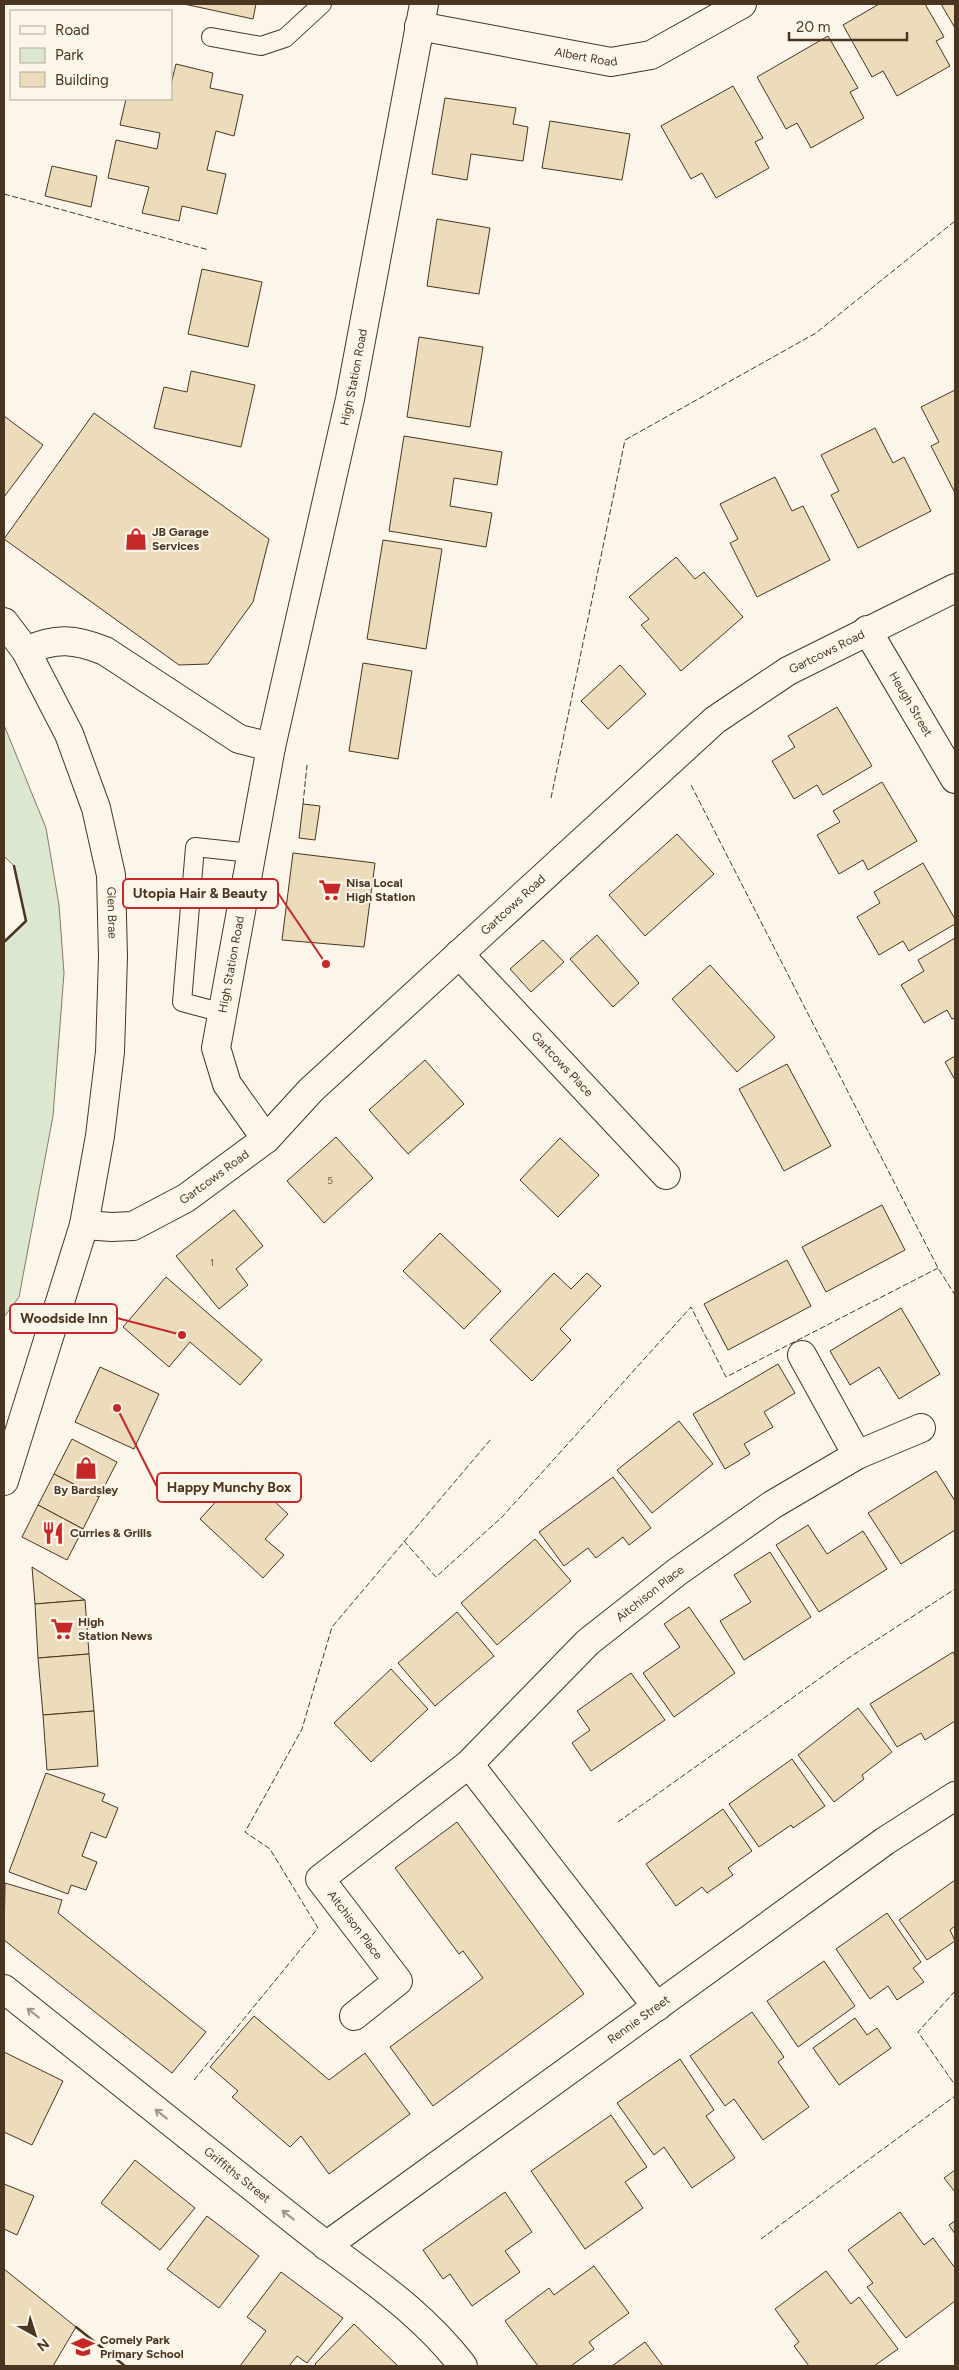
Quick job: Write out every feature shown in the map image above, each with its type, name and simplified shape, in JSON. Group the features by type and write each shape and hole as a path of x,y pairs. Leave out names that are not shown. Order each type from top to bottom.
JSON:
{"street":[{"name":"Albert Road","path":"422,15 611,62 651,55 742,4"},
{"name":"High Station Road","path":"266,1139 227,1084 216,1048 271,747 350,399 422,15"},
{"name":"Gartcows Road","path":"84,1224 112,1227 133,1226 186,1198 266,1139 311,1090 715,720 788,671 867,630 955,588"},
{"name":"Glen Brae","path":"4,622 26,651 69,734 96,808 111,874 113,957 110,1052 100,1136 84,1224"},
{"name":"Heugh Street","path":"867,630 955,779"},
{"path":"26,651 43,643 83,642 105,651 239,739 271,747"},
{"name":"Gartcows Place","path":"458,954 666,1175"},
{"path":"4,1481 84,1224"},
{"path":"802,1355 857,1455"},
{"name":"Aitchison Place","path":"354,2016 398,1981 320,1879 469,1764 588,1642 677,1572 772,1505 857,1455 921,1428"},
{"path":"469,1764 657,2007"},
{"name":"Rennie Street","path":"326,2246 885,1841 955,1796"},
{"name":"Griffiths Street","path":"4,1989 326,2246 400,2299 427,2324 458,2364"}],"lane":[{"path":"211,37 261,46 285,38 322,4"},
{"path":"223,1013 182,1002 195,847 252,853"}],"green space":[{"path":"4,725 46,828 59,905 64,973 53,1116 19,1297 4,1317 4,942 26,921 14,866 4,856"}],"building":[{"path":"184,4 256,4 253,19"},
{"path":"879,4 925,4 944,37 936,41 950,66 897,96 883,71 872,77 843,25"},
{"path":"941,4 955,4 955,28"},
{"path":"828,36 858,88 850,92 864,118 811,148 797,123 786,129 757,77"},
{"path":"176,64 213,73 210,88 243,95 234,136 216,131 207,170 226,174 217,214 182,206 179,221 142,213 149,187 108,178 116,140 157,149 160,133 120,125 126,100 172,100 172,80"},
{"path":"733,86 763,138 755,142 769,168 716,198 702,173 691,179 661,126"},
{"path":"445,98 516,108 513,124 528,127 523,161 471,154 467,180 432,174"},
{"path":"550,121 630,134 622,180 542,168"},
{"path":"52,166 97,176 91,207 45,196"},
{"path":"437,219 490,228 479,294 427,286"},
{"path":"202,269 262,282 248,347 188,334"},
{"path":"419,337 483,347 470,427 407,417"},
{"path":"191,371 255,385 241,447 154,428 164,387 187,392"},
{"path":"955,390 955,493 931,446 939,442 921,407"},
{"name":"JB Garage Services","path":"94,413 269,539 253,602 208,664 179,665 4,539"},
{"path":"4,416 43,445 4,497"},
{"path":"875,428 893,463 904,457 931,511 858,548 831,495 839,491 821,455"},
{"path":"404,436 502,452 497,485 454,478 450,506 492,513 486,547 389,531"},
{"path":"775,477 792,511 803,506 830,560 757,597 730,543 738,539 720,504"},
{"path":"383,540 442,549 426,649 367,639"},
{"path":"676,557 695,579 704,572 743,617 681,671 641,625 649,619 629,597"},
{"path":"363,663 412,671 398,759 349,751"},
{"path":"620,665 646,694 608,729 581,701"},
{"path":"837,707 872,766 823,795 817,785 794,799 772,761 795,747 788,736"},
{"path":"882,782 917,841 868,870 863,860 839,874 817,835 840,822 833,811"},
{"path":"303,804 320,806 315,840 299,838"},
{"path":"677,834 714,874 645,936 609,895"},
{"name":"Nisa Local High Station","path":"293,853 375,863 364,947 282,940"},
{"path":"923,863 955,919 955,924 909,951 903,941 879,955 857,917 880,903 874,892"},
{"path":"597,935 639,983 613,1007 570,959"},
{"path":"955,938 955,1018 952,1019 947,1010 924,1023 901,985 924,971 918,960"},
{"path":"543,940 564,962 531,992 510,969"},
{"path":"710,965 775,1037 737,1072 672,999"},
{"path":"955,1056 955,1080 945,1062"},
{"path":"425,1060 464,1104 408,1154 369,1110"},
{"path":"787,1064 831,1146 784,1171 739,1089"},
{"path":"336,1137 373,1178 324,1223 287,1181"},
{"path":"560,1138 599,1175 558,1217 520,1180"},
{"path":"882,1205 905,1250 826,1292 802,1247"},
{"path":"234,1210 263,1246 236,1269 248,1285 219,1309 176,1256"},
{"path":"440,1233 501,1291 464,1329 403,1271"},
{"path":"787,1260 811,1306 728,1350 704,1304"},
{"path":"554,1273 571,1289 587,1273 601,1286 560,1329 571,1340 532,1381 490,1340"},
{"path":"166,1277 262,1360 240,1385 190,1342 169,1367 123,1327"},
{"path":"901,1308 940,1374 899,1399 879,1367 850,1385 830,1351"},
{"path":"778,1364 795,1393 764,1412 773,1427 744,1444 750,1454 725,1469 693,1414"},
{"path":"100,1367 159,1394 134,1449 75,1422"},
{"path":"679,1421 713,1464 652,1513 617,1470"},
{"name":"By Bardsley","path":"72,1439 117,1462 99,1497 54,1474"},
{"path":"936,1471 955,1501 955,1530 901,1564 868,1513"},
{"path":"243,1472 288,1514 265,1539 284,1555 263,1578 200,1519"},
{"path":"54,1474 99,1497 83,1529 38,1505"},
{"path":"613,1477 651,1528 629,1545 623,1537 596,1558 588,1548 564,1566 539,1532"},
{"name":"Curries & Grills","path":"38,1505 83,1529 67,1560 22,1537"},
{"path":"808,1525 827,1554 863,1531 887,1569 819,1612 776,1545"},
{"path":"535,1539 571,1581 497,1645 461,1603"},
{"path":"770,1552 811,1617 744,1660 720,1621 751,1602 734,1575"},
{"path":"32,1567 85,1600 35,1604"},
{"name":"High Station News","path":"85,1600 89,1654 38,1658 35,1604"},
{"path":"689,1607 735,1673 674,1717 643,1673 680,1647 664,1624"},
{"path":"457,1612 494,1656 435,1706 398,1663"},
{"path":"953,1652 955,1656 955,1721 925,1740 921,1733 897,1747 870,1704"},
{"path":"89,1654 94,1711 43,1715 38,1658"},
{"path":"391,1669 428,1709 371,1762 334,1723"},
{"path":"631,1673 665,1720 591,1771 572,1743 590,1730 577,1711"},
{"path":"858,1708 892,1752 862,1775 864,1779 834,1802 798,1755"},
{"path":"94,1711 98,1766 47,1770 43,1715"},
{"path":"792,1759 825,1806 793,1828 791,1825 759,1847 729,1804"},
{"path":"46,1773 105,1794 102,1801 118,1808 106,1838 91,1832 82,1856 97,1862 86,1890 71,1885 68,1894 9,1872"},
{"path":"723,1809 752,1851 728,1868 733,1875 707,1893 702,1887 676,1906 646,1864"},
{"path":"457,1822 584,1994 433,2106 390,2047 483,1978 463,1951 459,1954 395,1868"},
{"path":"955,1880 955,1926 950,1930 955,1941 927,1960 899,1920"},
{"path":"5,1883 62,1900 58,1913 206,2032 172,2073 4,1940"},
{"path":"887,1913 921,1962 913,1968 924,1982 897,2000 888,1986 870,1999 836,1949"},
{"path":"824,1961 855,2006 798,2047 767,2001"},
{"path":"752,2012 784,2057 778,2062 809,2107 763,2140 734,2099 725,2106 690,2056"},
{"path":"254,2016 329,2080 365,2053 410,2114 329,2174 301,2136 290,2147 232,2097 238,2091 210,2067"},
{"path":"855,2018 867,2035 877,2028 891,2048 839,2085 813,2048"},
{"path":"4,2052 63,2081 32,2145 4,2132"},
{"path":"680,2059 714,2110 706,2116 735,2158 692,2188 664,2147 654,2155 617,2103"},
{"path":"611,2115 647,2167 625,2182 643,2208 585,2249 531,2171"},
{"path":"135,2160 195,2208 160,2250 101,2203"},
{"path":"955,2170 955,2192 944,2178"},
{"path":"4,2184 34,2196 17,2235 4,2229"},
{"path":"505,2192 532,2232 505,2251 520,2272 472,2306 450,2274 443,2279 423,2250"},
{"path":"900,2212 924,2245 933,2238 955,2268 955,2301 906,2338 867,2287 873,2283 848,2250"},
{"path":"207,2216 259,2256 219,2308 167,2269"},
{"path":"955,2221 955,2234 949,2225"},
{"path":"594,2266 629,2313 589,2342 594,2349 571,2366 538,2366 505,2321 549,2288 554,2295"},
{"path":"4,2269 76,2327 53,2366 4,2366"},
{"path":"826,2271 851,2304 859,2297 898,2349 874,2366 809,2366 794,2346 799,2342 775,2309"},
{"path":"281,2272 343,2318 307,2363 297,2356 289,2366 240,2366 266,2331 247,2317"},
{"path":"354,2324 398,2366 317,2366 315,2364"},
{"path":"645,2342 663,2366 612,2366"}],"fence":[{"path":"4,194 209,250"},
{"path":"551,798 625,440 816,333 955,221"},
{"path":"303,804 307,765"},
{"path":"691,785 938,1268 955,1295"},
{"path":"404,1541 436,1577 502,1517 691,1307 726,1377 938,1268"},
{"path":"194,2080 318,1928 270,1849 245,1832 302,1729 332,1627 491,1439"},
{"path":"618,1822 847,1659 955,1589"},
{"path":"955,1991 918,2032 955,2085"},
{"path":"761,2239 955,2096"}],"wall":[{"path":"4,942 26,921 14,866"},
{"path":"76,2327 125,2366"}],"place":[{"name":"JB Garage Services","path":"136,539"},
{"name":"Nisa Local High Station","path":"330,890"},
{"name":"Utopia Hair & Beauty","path":"326,964"},
{"name":"Woodside Inn","path":"182,1335"},
{"name":"Happy Munchy Box","path":"117,1408"},
{"name":"By Bardsley","path":"86,1468"},
{"name":"Curries & Grills","path":"53,1533"},
{"name":"High Station News","path":"62,1629"},
{"name":"Comely Park Primary School","path":"83,2347"}]}
